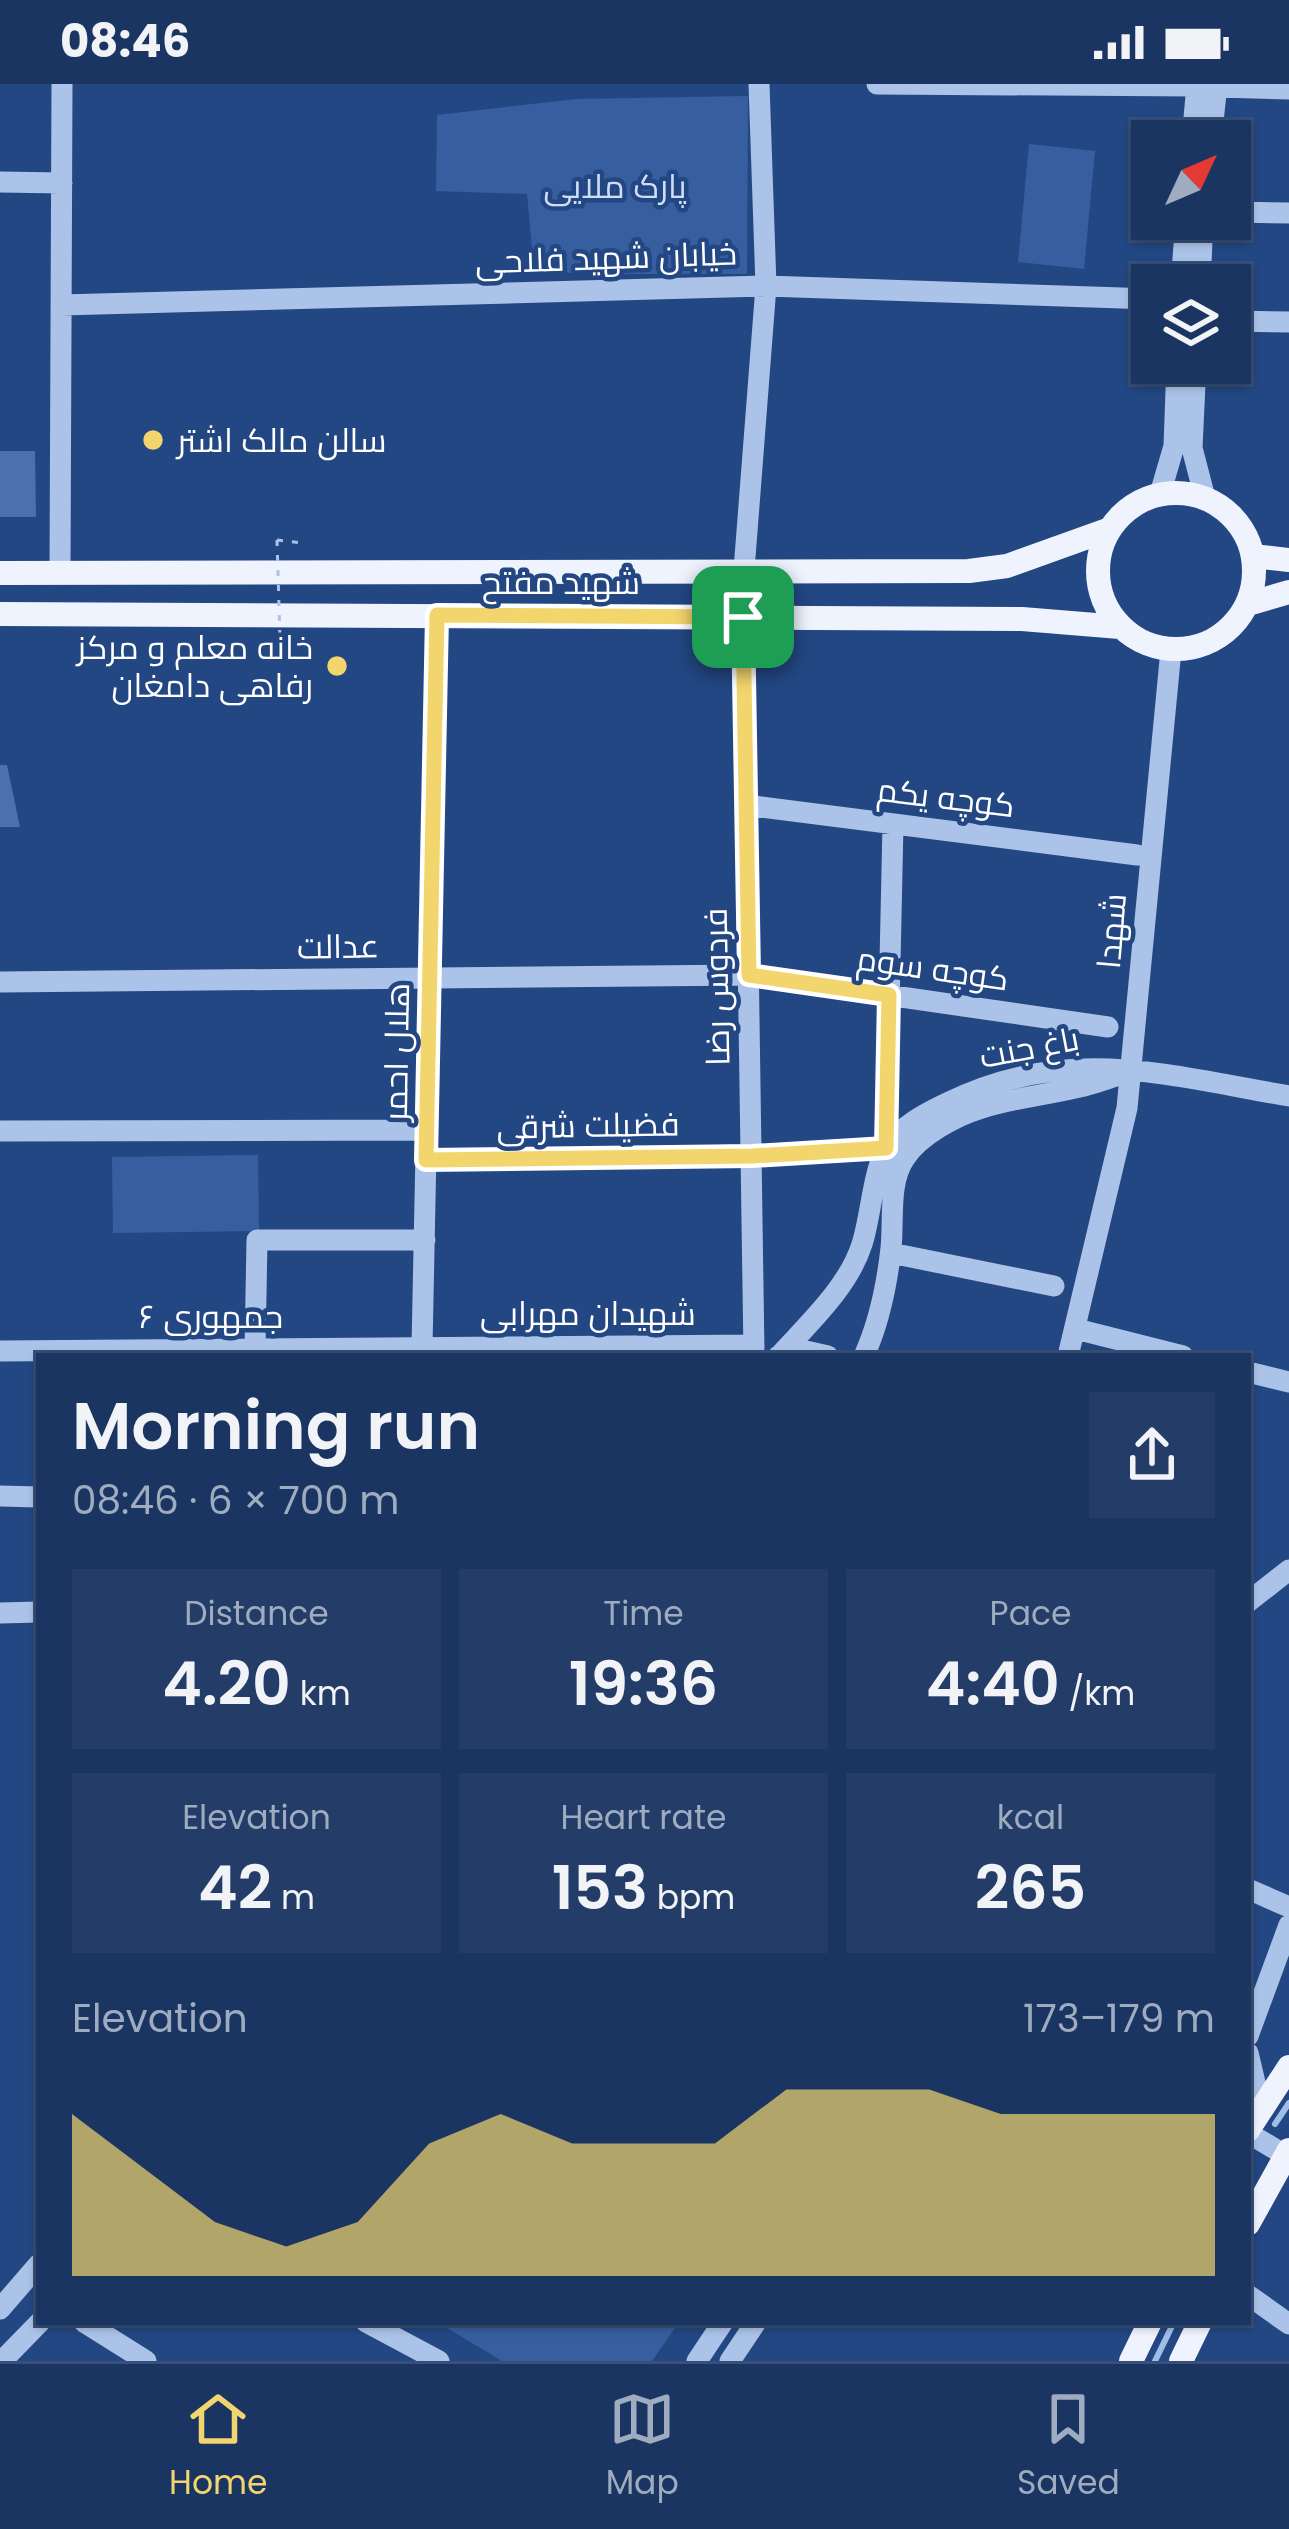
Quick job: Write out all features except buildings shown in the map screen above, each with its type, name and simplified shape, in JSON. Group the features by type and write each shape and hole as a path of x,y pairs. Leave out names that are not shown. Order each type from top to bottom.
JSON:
{"main road":[{"path":"1160,494 1205,499 1235,520 1253,556 1248,604 1238,620 1208,644 1171,650 1135,639 1107,610 1097,569 1110,529 1123,513 1160,494"},
{"name":"شهید مفتح","path":"0,573 989,570 1110,529"},
{"path":"1253,556 1289,560"},
{"path":"1248,604 1289,592"},
{"name":"شهید مفتح","path":"0,614 1022,619 1120,627"},
{"path":"1252,2123 1289,2067"},
{"path":"1251,2218 1287,2152"},
{"path":"1131,2361 1149,2325"},
{"path":"1181,2361 1199,2325"}],"street":[{"path":"60,573 62,84"},
{"path":"744,570 766,286 759,84"},
{"path":"881,84 1289,89"},
{"path":"1198,120 1207,85"},
{"path":"1207,85 1210,120"},
{"path":"0,182 62,183"},
{"path":"1251,212 1289,213"},
{"name":"خیابان شهید فلاحی","path":"61,305 766,286 1131,298"},
{"path":"1251,321 1289,322"},
{"path":"1160,494 1174,446 1177,384"},
{"path":"1195,384 1192,448 1205,499"},
{"name":"هلال احمر","path":"420,1352 437,615"},
{"name":"فردوس رضا","path":"743,617 754,1350"},
{"name":"شهدا","path":"1070,1353 1122,1144 1171,650"},
{"name":"کوچه یکم","path":"746,805 1137,855"},
{"path":"781,1353 832,1297 861,1249 886,1148 893,824"},
{"name":"عدالت","path":"0,982 749,975"},
{"name":"کوچه سوم","path":"749,975 1108,1027"},
{"name":"باغ جنت","path":"886,1148 906,1127 976,1088 1090,1066 1131,1069"},
{"path":"1131,1069 1289,1096"},
{"name":"باغ جنت","path":"865,1353 875,1332 891,1252 896,1176 905,1158 924,1138 981,1108 1095,1085 1131,1069"},
{"path":"0,1131 427,1130"},
{"name":"فضیلت شرقی","path":"426,1160 752,1156 886,1148"},
{"path":"255,1349 256,1240 425,1240"},
{"path":"891,1252 1054,1286"},
{"path":"1076,1329 1172,1353"},
{"path":"785,1353 797,1349 815,1353"},
{"name":"شهیدان مهرابی","path":"420,1352 754,1350"},
{"name":"جمهوری ۶","path":"0,1351 420,1352"},
{"path":"1251,1373 1289,1382"},
{"path":"0,1496 36,1497"},
{"path":"1251,1600 1289,1570"},
{"path":"0,1612 36,1612"},
{"path":"1251,1890 1289,1907"},
{"path":"1251,2028 1289,1925"},
{"path":"1252,2123 1287,2152"},
{"path":"0,2309 36,2267"},
{"path":"1251,2297 1289,2324"},
{"path":"2,2361 37,2325"},
{"path":"89,2325 146,2361"},
{"path":"372,2325 439,2361"},
{"path":"698,2361 721,2325"},
{"path":"730,2361 754,2325"}],"path":[{"path":"280,639 277,540 302,543"}],"green space":[{"name":"پارک ملایی","path":"748,96 747,274 579,274 534,269 527,194 436,191 437,115 576,99"},
{"path":"1029,144 1095,151 1084,269 1018,262"},
{"path":"258,1155 259,1231 113,1233 112,1157"},
{"path":"442,2325 677,2325 652,2361 502,2361"}],"waterway":[{"path":"1275,2124 1289,2103"},
{"path":"1155,2361 1173,2325"}],"place":[{"name":"سالن مالک اشتر","path":"153,440"},
{"name":"خانه معلم و مرکز رفاهی دامغان","path":"337,666"}],"route":[{"path":"437,615 743,617 749,975 889,995 886,1148 752,1156 426,1160 437,615"}]}
